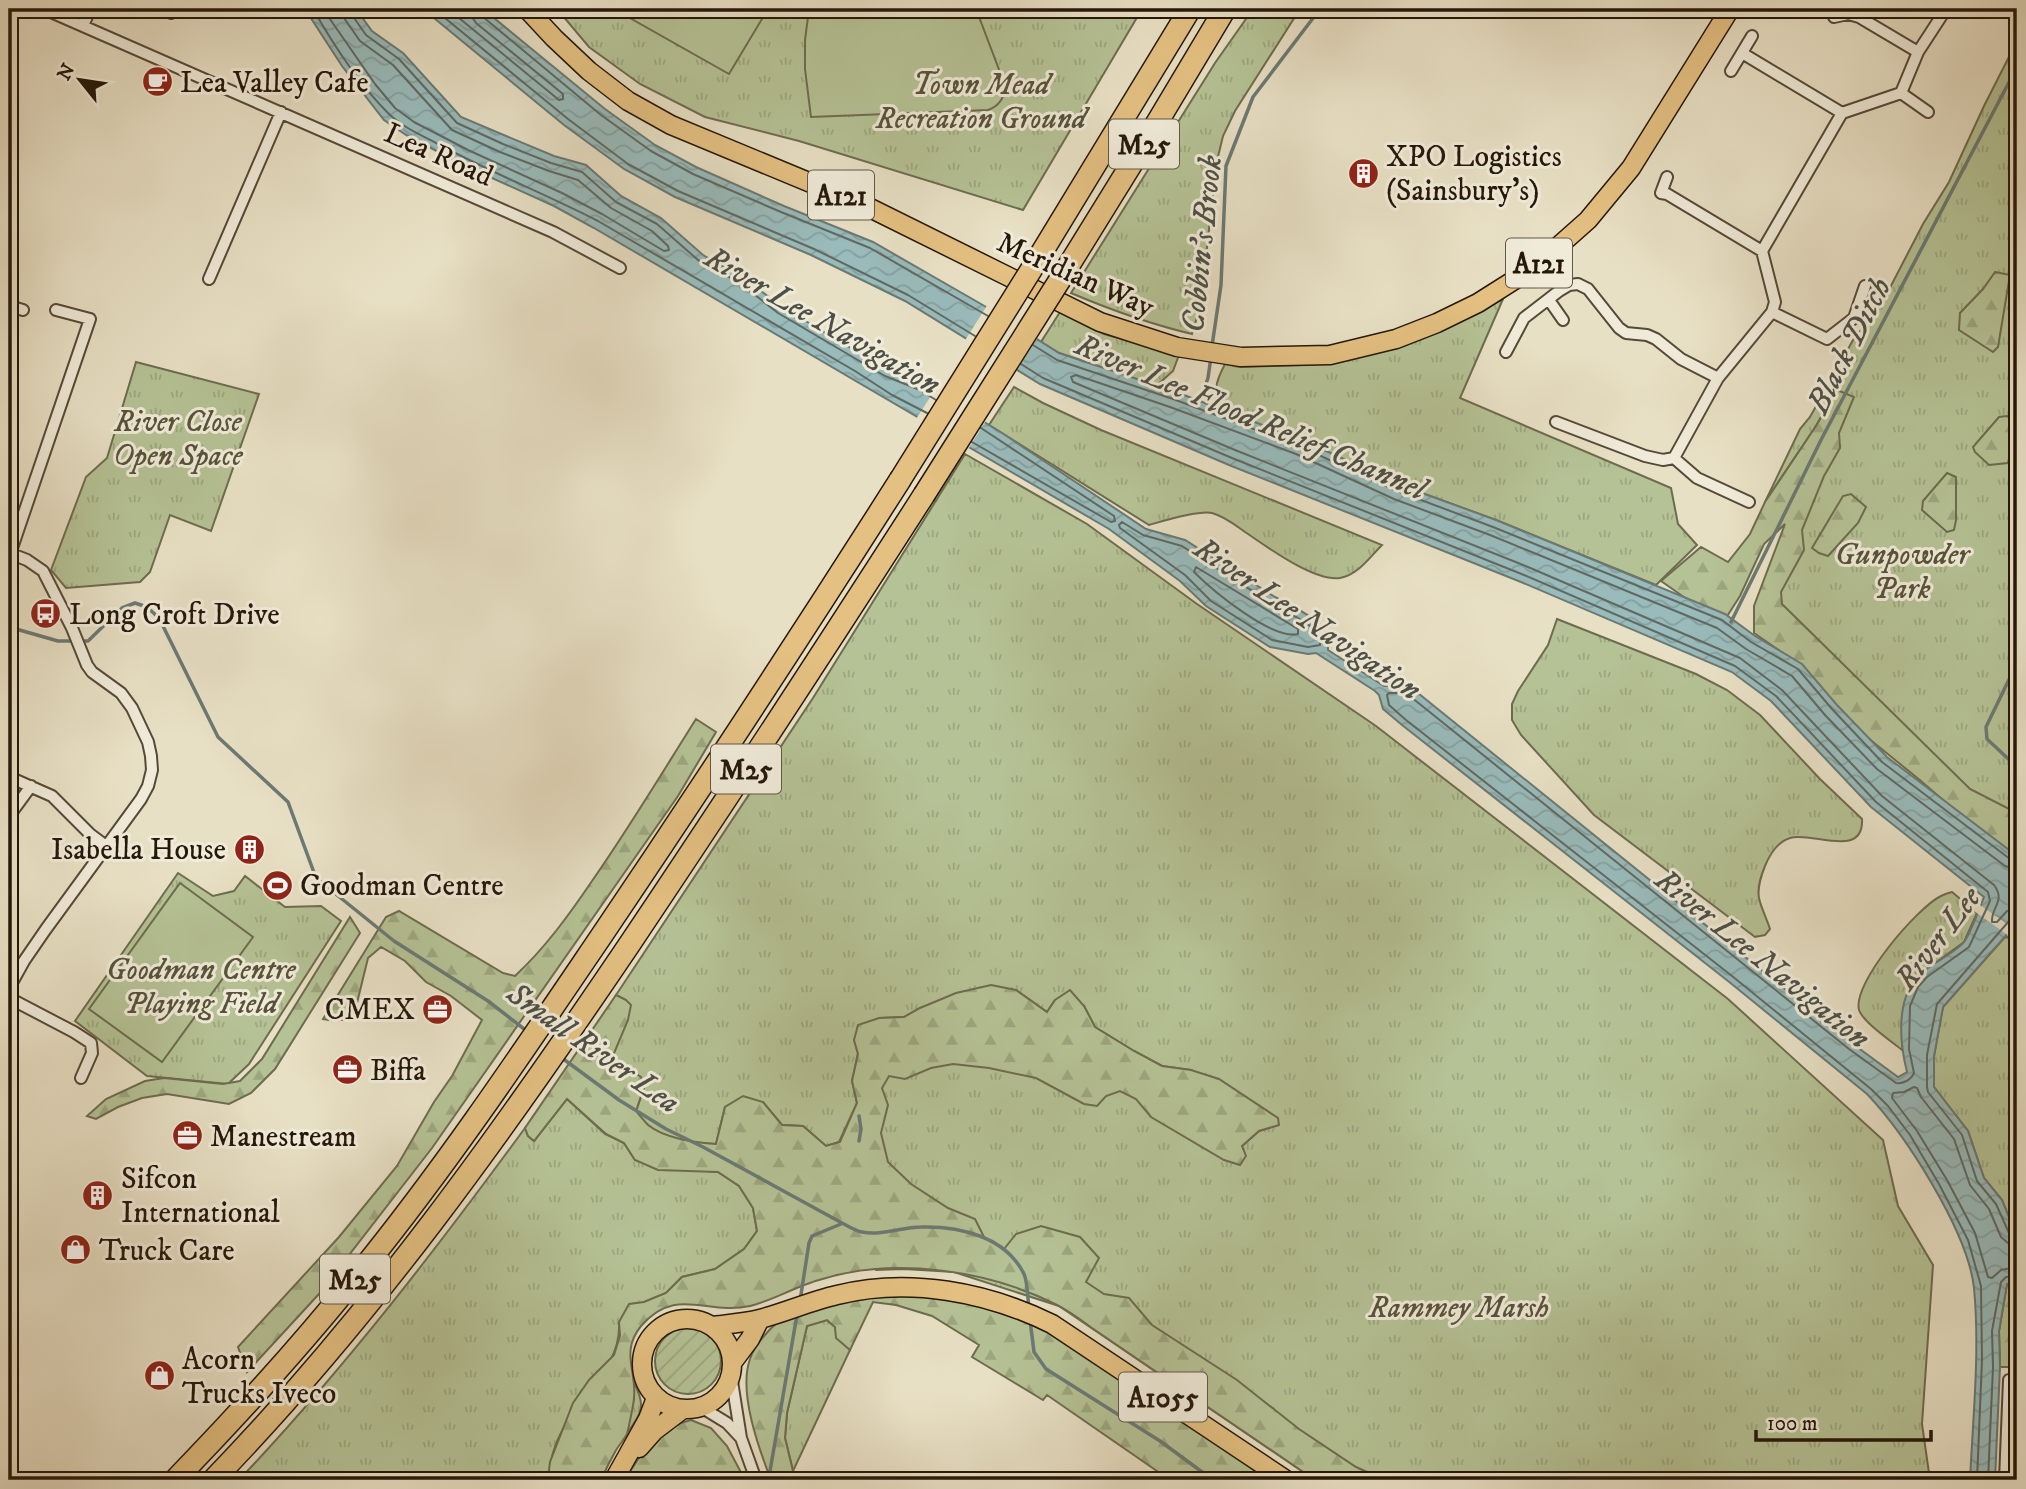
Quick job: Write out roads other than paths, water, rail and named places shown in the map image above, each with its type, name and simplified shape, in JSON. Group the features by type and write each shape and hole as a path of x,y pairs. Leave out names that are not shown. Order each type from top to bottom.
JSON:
{"highway":[{"name":"M25","path":"175,1480 279,1368 356,1278 516,1062 748,717 900,480 1190,9"},
{"name":"M25","path":"213,1480 299,1387 398,1269 470,1174 565,1040 754,757 924,495 1156,125 1225,9"}],"main road":[{"name":"Meridian Way","path":"527,9 589,71 628,101 671,125 864,205 1100,321 1177,347 1241,357 1329,355 1396,339 1478,303 1535,267 1588,220 1631,168 1730,9"},
{"name":"A1055","path":"712,1326 760,1319 813,1301 869,1288 917,1287 982,1297 1030,1314 1080,1341 1286,1480"},
{"path":"732,1369 725,1340 712,1326 697,1320 682,1319 666,1324 651,1336 642,1355 642,1374 656,1398 665,1404 683,1409 701,1407 725,1389 732,1369 760,1319"},
{"path":"617,1474 648,1419 656,1398"},
{"path":"617,1474 654,1432 683,1409"}],"street":[{"name":"Lea Road","path":"44,9 553,232 620,268"},
{"path":"83,26 90,9"},
{"path":"1674,458 1718,378 1772,312 1775,302 1762,251 1842,113 1901,93 1918,52 1946,9"},
{"path":"1835,17 1848,14 1859,17 1918,52"},
{"path":"1731,71 1752,36"},
{"path":"1742,53 1842,113"},
{"path":"1901,93 1928,112"},
{"path":"209,279 281,112"},
{"path":"1667,177 1661,193 1667,194 1762,251"},
{"path":"1506,352 1524,318 1569,285 1578,284 1584,286 1626,333 1647,335 1656,339 1681,359 1718,378"},
{"path":"1772,312 1827,339 1854,318 1866,286"},
{"path":"1549,300 1563,320"},
{"path":"9,306 23,310"},
{"path":"9,988 24,961 145,792 152,770 151,756 141,727 125,698 92,672 43,571 10,553 90,319 56,310"},
{"path":"1556,422 1645,456 1663,460 1674,458"},
{"path":"1674,458 1698,478 1748,502"},
{"path":"9,777 52,796 106,846"},
{"path":"9,816 31,786"},
{"path":"9,998 84,1038 90,1044 92,1053 81,1078"},
{"path":"732,1369 741,1438 755,1478"},
{"path":"2006,1480 2009,1380"},
{"path":"701,1407 727,1423 741,1438"}],"water":[{"name":"River Lee Navigation","path":"305,9 356,9 372,31 403,53 461,117 554,156 586,165 621,196 661,218 703,255 744,278 782,307 888,370 923,384 1146,529 1185,540 1308,615 1325,630 1328,650 1384,686 1408,685 1853,1044 1898,1077 1907,1072 1901,1032 1908,992 1924,971 1964,942 1984,897 1871,807 1771,701 1732,672 1521,582 1229,465 1040,384 905,301 811,255 675,197 624,169 564,125 423,9 483,9 605,109 655,145 696,167 873,242 988,308 1059,353 1176,392 1302,440 1400,485 1496,520 1725,614 1755,636 1802,664 1887,757 2017,856 2017,923 1943,1007 1934,1056 1934,1087 1968,1131 1984,1178 2002,1200 2017,1237 2017,1282 2007,1284 1999,1331 1995,1480 1970,1480 1976,1336 1974,1288 1969,1265 1948,1213 1933,1185 1899,1134 1867,1094 1728,981 1402,725 1383,709 1375,691 1316,653 1270,647 1206,606 1180,581 1109,529 594,228 406,135 384,120 342,66"}],"waterway":[{"name":"Cobbin's Brook","path":"1212,346 1221,285 1226,166 1253,97 1320,9"},
{"name":"Black Ditch","path":"1731,622 1821,440 2017,67"},
{"name":"Cobbin's Brook","path":"1199,403 1208,378 1211,357"},
{"name":"Small River Lea","path":"9,627 58,641 88,641 122,608 135,603 147,607 159,618 218,737 288,802 316,878 394,941 488,1001 528,1032"},
{"path":"2017,663 1986,727 1987,739 2017,767"},
{"name":"Small River Lea","path":"562,1058 619,1100 666,1129 855,1230 877,1233 914,1227 936,1227 966,1232 994,1243 1016,1261 1024,1274 1029,1306"},
{"path":"859,1116 859,1141"},
{"path":"800,1301 812,1236 841,1224"},
{"path":"764,1480 770,1471 797,1315"},
{"name":"Small River Lea","path":"1030,1320 1034,1352 1046,1369 1160,1441 1213,1480"}],"place":[{"name":"Lea Valley Cafe","path":"157,82"},
{"name":"XPO Logistics (Sainsbury's)","path":"1363,173"},
{"name":"Long Croft Drive","path":"46,614"},
{"name":"Isabella House","path":"249,849"},
{"name":"Goodman Centre","path":"277,885"},
{"name":"CMEX","path":"438,1009"},
{"name":"Biffa","path":"347,1070"},
{"name":"Manestream","path":"187,1136"},
{"name":"Sifcon International","path":"98,1195"},
{"name":"Truck Care","path":"76,1250"},
{"name":"Acorn Trucks Iveco","path":"159,1376"}],"park label":[{"name":"Town Mead Recreation Ground","path":"981,101"},
{"name":"River Close Open Space","path":"178,438"},
{"name":"Gunpowder Park","path":"1902,571"},
{"name":"Goodman Centre Playing Field","path":"201,986"},
{"name":"Rammey Marsh","path":"1459,1307"}],"water label":[{"name":"River Lee Flood Relief Channel","path":"1251,416"},
{"name":"River Lee","path":"1937,938"}]}
